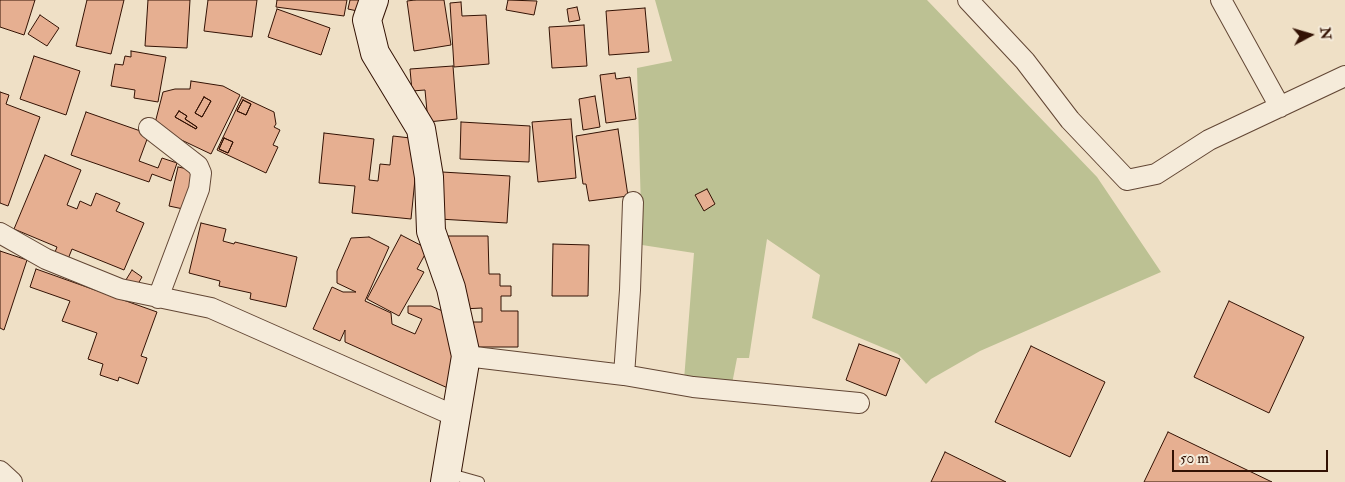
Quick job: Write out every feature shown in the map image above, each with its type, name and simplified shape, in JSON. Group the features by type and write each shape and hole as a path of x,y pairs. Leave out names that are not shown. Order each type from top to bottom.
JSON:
{"street":[{"path":"374,0 366,20 375,53 421,129 429,177 432,231 451,288 466,356 445,477"},
{"path":"968,0 1025,61 1070,120 1127,180 1156,174 1209,140 1345,76"},
{"path":"1221,0 1280,107"},
{"path":"149,128 198,166 201,173 199,189 158,298"},
{"path":"624,376 630,290 632,202"},
{"path":"0,233 46,259 120,289 210,308 455,416"},
{"path":"466,356 624,376 693,387 859,403"},
{"path":"0,470 12,482"}],"lane":[{"path":"445,477 479,482"}],"green space":[{"path":"655,0 927,0 1097,177 1161,272 980,351 931,379 926,384 898,354 812,318 820,275 767,239 749,358 737,358 732,384 684,380 694,253 642,245 637,68 672,61"}],"building":[{"path":"0,0 35,0 24,35 0,27"},
{"path":"87,0 124,0 111,54 76,46"},
{"path":"148,0 190,0 187,48 145,46"},
{"path":"208,0 257,0 252,37 204,31"},
{"path":"277,0 347,0 344,16 276,7"},
{"path":"350,0 363,0 362,12 348,9"},
{"path":"444,0 451,45 414,51 407,1"},
{"path":"508,0 537,1 534,15 506,10"},
{"path":"461,2 462,16 486,15 489,64 454,67 450,3"},
{"path":"577,7 580,20 569,22 567,9"},
{"path":"645,8 649,52 609,55 606,11"},
{"path":"277,9 330,28 321,55 268,37"},
{"path":"40,15 59,28 47,46 28,34"},
{"path":"584,25 587,66 552,68 549,27"},
{"path":"131,51 166,57 158,102 134,98 135,90 111,86 115,64 123,65 125,56 131,57"},
{"path":"34,56 80,71 66,115 20,99"},
{"path":"453,66 457,119 428,122 425,90 412,91 410,69"},
{"path":"615,73 616,79 630,77 636,119 606,123 600,75"},
{"path":"191,81 223,86 240,95 211,154 154,127 163,92 175,89 190,89","holes":["204,97 211,101 202,117 195,113","179,111 187,116 185,119 197,127 196,129 175,117"]},
{"path":"0,92 9,95 6,104 40,117 8,206 0,203"},
{"path":"595,96 600,127 583,130 579,99"},
{"path":"204,97 211,101 202,117 195,113"},
{"path":"242,97 274,112 276,124 274,127 280,130 273,145 278,147 266,173 217,150","holes":["243,100 251,104 246,115 237,111","224,138 233,142 228,153 219,149"]},
{"path":"243,100 251,104 246,115 237,111"},
{"path":"179,111 187,116 185,119 197,127 196,129 175,117"},
{"path":"86,112 149,134 139,161 158,168 162,158 177,163 171,181 152,174 149,182 71,155"},
{"path":"571,119 576,178 538,182 532,122"},
{"path":"461,122 530,126 529,162 460,159"},
{"path":"618,129 628,196 589,201 586,184 583,184 576,136"},
{"path":"324,133 374,139 369,180 378,181 380,164 390,165 393,136 419,139 411,219 352,213 355,186 319,183"},
{"path":"224,138 233,142 228,153 219,149"},
{"path":"45,155 81,170 67,205 77,209 80,201 91,206 96,193 120,203 116,211 144,223 124,270 72,249 68,259 52,260 57,247 14,229"},
{"path":"178,167 198,171 188,210 169,206"},
{"path":"442,172 510,176 507,223 439,219"},
{"path":"707,189 715,204 704,211 695,195"},
{"path":"201,223 226,229 223,241 234,244 235,242 297,257 286,307 250,299 251,293 219,286 220,281 189,273"},
{"path":"401,235 428,249 417,269 424,272 399,316 367,299"},
{"path":"446,236 488,236 489,274 500,274 500,286 511,286 511,296 501,296 501,311 518,311 518,347 471,347 471,322 482,322 482,308 462,309 461,273 447,273"},
{"path":"369,237 389,247 365,301 391,313 392,324 415,334 422,319 408,313 408,306 431,306 452,315 454,381 450,389 345,342 345,330 340,341 313,329 332,287 343,292 356,292 337,283 337,271 351,238"},
{"path":"553,244 589,245 588,296 552,296"},
{"path":"0,251 27,260 4,330 0,328"},
{"path":"36,269 157,312 141,356 147,358 138,384 119,377 118,381 100,375 103,364 88,359 97,333 62,321 70,301 30,287"},
{"path":"132,270 142,277 135,289 124,283"},
{"path":"1229,301 1304,337 1269,413 1194,377"},
{"path":"859,344 900,359 886,396 846,380"},
{"path":"1031,346 1105,382 1070,457 995,422"},
{"path":"1168,432 1272,482 1144,482"},
{"path":"945,452 1006,482 931,482"}]}
